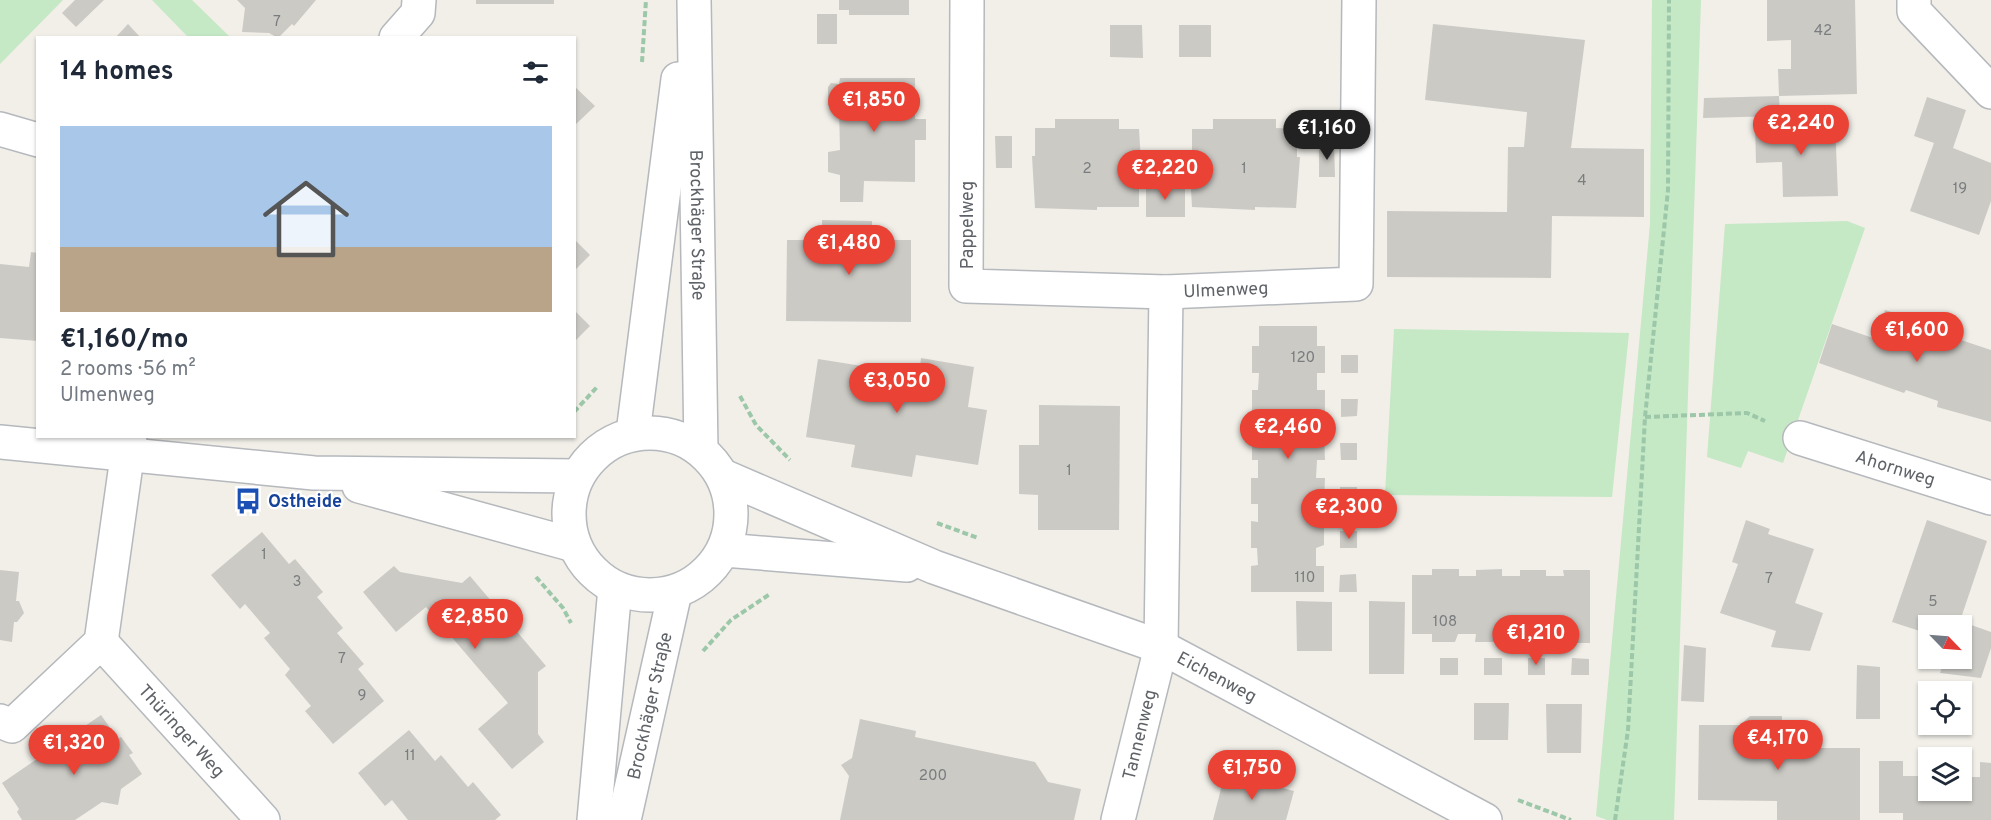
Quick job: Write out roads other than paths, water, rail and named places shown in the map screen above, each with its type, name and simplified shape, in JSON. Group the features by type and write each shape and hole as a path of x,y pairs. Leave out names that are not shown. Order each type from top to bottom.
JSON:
{"street":[{"path":"398,36 418,13 419,0"},
{"name":"Brockhäger Straße","path":"633,434 689,0"},
{"name":"Brockhäger Straße","path":"694,0 702,450"},
{"name":"Pappelweg","path":"967,0 966,286 1166,292"},
{"name":"Ulmenweg","path":"1161,647 1166,292 1356,284 1359,0"},
{"path":"1914,0 1914,11 1991,92"},
{"path":"0,129 36,139"},
{"path":"648,432 676,436 702,450 723,476 732,514 724,550 706,574 692,585 675,592 642,596 615,588 589,569 574,545 567,515 577,476 600,449 633,434 648,432"},
{"name":"Ahornweg","path":"1800,438 1991,498"},
{"path":"0,442 129,445 314,473 574,545"},
{"path":"0,721 12,726 101,642 129,445"},
{"path":"314,473 577,476"},
{"name":"Eichenweg","path":"723,476 934,567 1161,647 1485,820"},
{"name":"Eichenweg","path":"724,550 934,567"},
{"name":"Brockhäger Straße","path":"594,820 615,588"},
{"name":"Brockhäger Straße","path":"624,820 675,592"},
{"name":"Thüringer Weg","path":"101,642 263,820"},
{"name":"Tannenweg","path":"1118,820 1161,647"}],"place":[{"name":"Ostheide","path":"248,501"}]}
